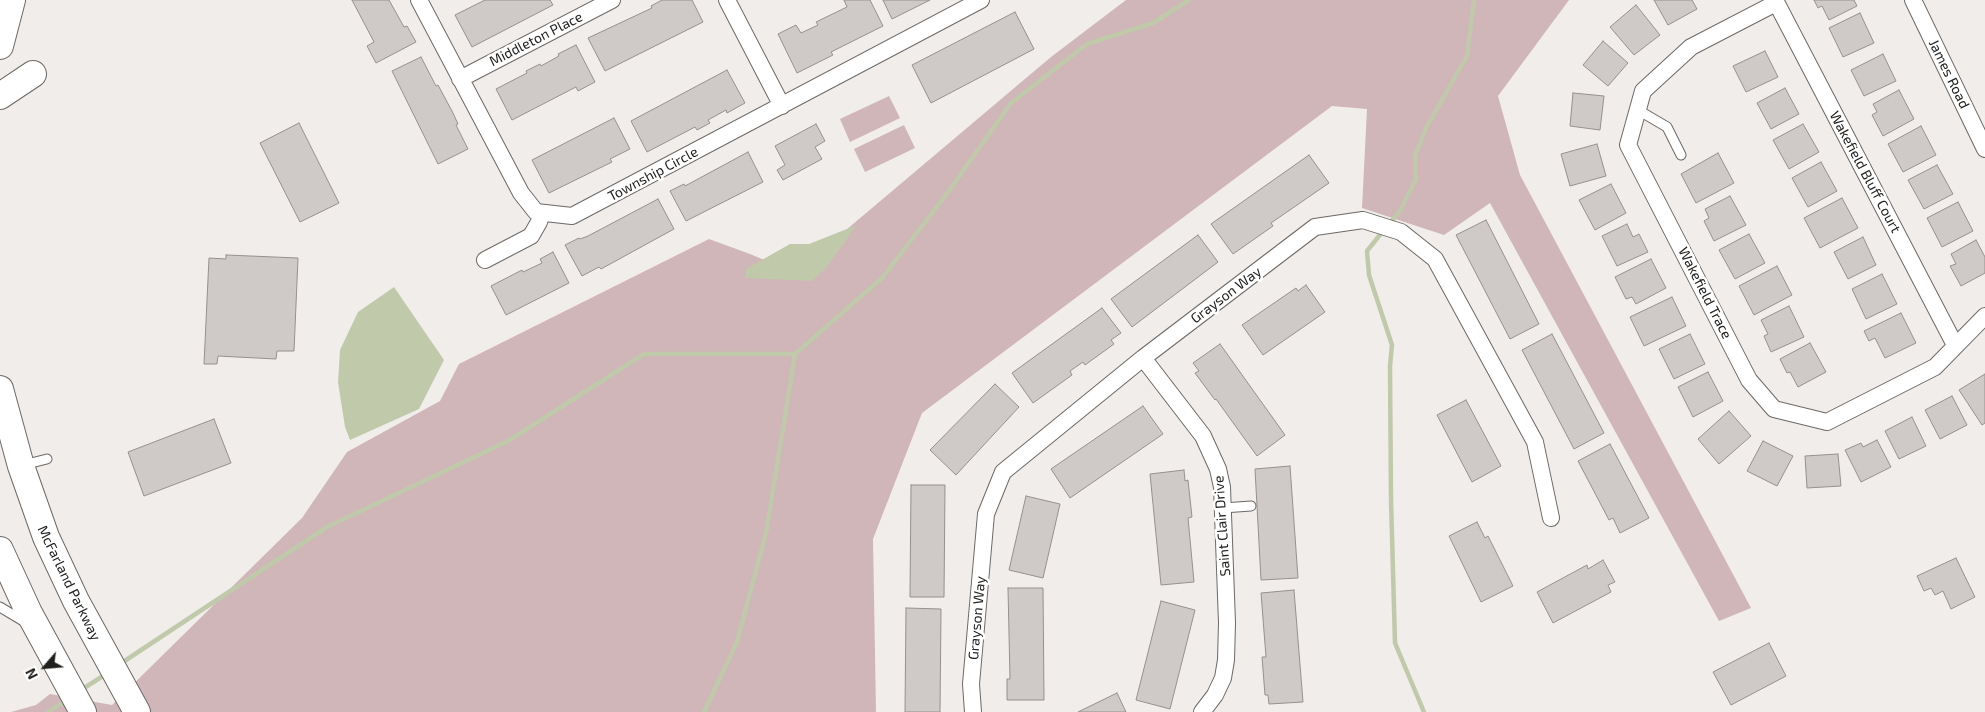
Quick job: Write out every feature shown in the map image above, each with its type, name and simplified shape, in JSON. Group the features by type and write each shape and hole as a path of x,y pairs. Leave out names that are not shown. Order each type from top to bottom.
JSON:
{"main road":[{"path":"0,46 12,0"},
{"path":"0,96 33,74"},
{"name":"McFarland Parkway","path":"0,389 20,466 55,559 82,614 137,712"},
{"path":"0,550 38,630 83,712"}],"street":[{"path":"419,0 520,193 536,212 542,213 531,236 485,260"},
{"name":"Middleton Place","path":"460,79 612,0"},
{"path":"727,0 782,106"},
{"name":"Township Circle","path":"542,213 572,216 981,0"},
{"name":"James Road","path":"1913,0 1985,149"},
{"name":"Wakefield Trace","path":"1775,2 1691,47 1644,91 1628,145 1749,380 1774,409 1827,422 1935,367 1985,316"},
{"name":"Wakefield Bluff Court","path":"1775,2 1955,345"},
{"name":"Grayson Way","path":"973,712 971,684 986,514 1003,472 1143,358 1315,227 1363,220 1401,232 1435,259 1535,442 1551,518"},
{"name":"Saint Clair Drive","path":"1143,358 1197,428 1211,451 1222,486 1227,623 1226,660 1222,678 1215,695 1202,712"}],"lane":[{"path":"1638,110 1667,128 1681,154"},
{"path":"20,466 47,459"},
{"path":"1223,508 1251,506"},
{"path":"0,607 38,630"}],"shaded area":[{"path":"1126,0 1569,0 1498,96 1520,175 1751,608 1719,621 1490,203 1444,235 1362,208 1367,109 1332,106 922,413 873,539 876,712 11,712 36,705 50,694 112,705 302,518 347,452 440,401 459,364 709,239 795,273 1051,57"},
{"path":"889,96 900,118 850,142 840,119"},
{"path":"904,125 915,148 865,172 854,149"},
{"path":"857,225 826,268 812,281 745,278 746,269 790,244 809,244"},
{"path":"394,287 444,360 419,409 350,440 345,427 338,382 340,350 358,312"}],"building":[{"path":"352,0 389,0 404,27 407,26 416,42 376,63 367,46 374,42"},
{"path":"485,0 550,0 553,5 472,47 455,15"},
{"path":"662,0 692,0 703,22 605,71 588,38 652,8 651,6"},
{"path":"844,0 870,0 883,26 831,52 833,55 797,73 778,34 796,25 801,33 818,25 816,22 847,7"},
{"path":"883,0 930,0 892,19"},
{"path":"1654,0 1692,0 1697,9 1668,25"},
{"path":"1814,0 1854,0 1857,6 1829,20 1822,6 1818,8"},
{"path":"1636,5 1660,35 1634,55 1610,27"},
{"path":"1015,12 1034,49 931,103 912,65"},
{"path":"1860,13 1874,43 1843,57 1829,28"},
{"path":"1603,41 1628,63 1608,86 1583,65"},
{"path":"576,45 595,82 578,91 576,87 512,120 496,89 527,73 526,71 540,64 541,66 559,56 558,54"},
{"path":"1765,51 1778,77 1746,92 1733,66"},
{"path":"1883,54 1896,81 1864,96 1851,70"},
{"path":"421,57 453,113 458,124 456,125 468,149 438,164 392,71"},
{"path":"727,70 745,103 727,113 726,110 708,120 710,123 697,130 695,127 647,152 631,121"},
{"path":"1785,88 1799,114 1771,129 1757,103"},
{"path":"1899,90 1914,119 1883,136 1872,115 1877,112 1873,104"},
{"path":"1573,93 1604,96 1600,130 1570,126"},
{"path":"614,118 630,149 610,159 612,162 549,193 532,160"},
{"path":"299,123 339,203 300,222 260,143"},
{"path":"816,124 825,141 815,147 822,159 783,180 777,170 785,165 775,146"},
{"path":"1803,124 1819,152 1789,169 1773,140"},
{"path":"1921,126 1936,155 1903,172 1888,144"},
{"path":"1597,144 1606,176 1570,186 1561,154"},
{"path":"748,152 763,182 686,221 670,191 684,184 685,186"},
{"path":"1718,153 1734,183 1696,203 1681,174"},
{"path":"1309,155 1329,183 1271,223 1273,226 1233,254 1211,224"},
{"path":"1821,162 1837,191 1808,207 1792,178"},
{"path":"1937,165 1953,194 1924,209 1908,180"},
{"path":"1611,184 1626,213 1595,230 1579,200"},
{"path":"1730,196 1746,225 1714,241 1704,221 1709,218 1705,209"},
{"path":"1842,198 1858,228 1820,248 1804,218"},
{"path":"658,199 674,229 601,269 599,267 582,276 565,245 588,236"},
{"path":"1958,202 1973,231 1942,247 1927,218"},
{"path":"1486,220 1539,324 1510,339 1456,235"},
{"path":"1627,224 1633,237 1639,234 1648,252 1617,266 1602,236"},
{"path":"1749,234 1765,263 1735,279 1719,250"},
{"path":"1198,235 1218,262 1132,327 1111,299"},
{"path":"1863,237 1876,265 1848,279 1834,252"},
{"path":"1976,240 1985,257 1985,273 1961,286 1950,266 1956,264 1951,254"},
{"path":"553,252 569,283 506,315 491,286 522,270 523,272 542,263 540,259"},
{"path":"226,255 298,258 294,351 277,351 276,359 218,356 217,364 204,364 209,258 226,259"},
{"path":"1651,259 1666,288 1636,304 1632,297 1626,299 1615,277"},
{"path":"1777,266 1792,295 1754,315 1739,286"},
{"path":"1882,274 1897,304 1866,319 1852,289"},
{"path":"1306,285 1325,312 1263,355 1242,325 1296,288 1298,291"},
{"path":"1672,297 1686,326 1644,346 1630,317"},
{"path":"1789,306 1804,337 1771,352 1764,336 1768,334 1761,320"},
{"path":"1102,308 1121,333 1111,340 1114,344 1085,365 1083,362 1070,371 1072,375 1033,403 1012,373"},
{"path":"1901,313 1916,343 1885,358 1875,338 1869,341 1864,331"},
{"path":"1552,334 1604,433 1574,449 1522,350"},
{"path":"1690,334 1705,364 1674,379 1659,349"},
{"path":"1810,343 1826,372 1798,387 1790,372 1787,373 1780,359"},
{"path":"1220,344 1285,435 1257,456 1195,373 1199,371 1193,363"},
{"path":"1708,372 1723,401 1693,417 1678,387"},
{"path":"1985,374 1985,423 1982,425 1959,390"},
{"path":"995,384 1019,407 956,475 930,450"},
{"path":"1952,396 1967,425 1940,439 1925,410"},
{"path":"1466,400 1501,466 1472,482 1437,415"},
{"path":"1143,406 1163,434 1070,498 1051,469"},
{"path":"1729,411 1751,436 1719,464 1698,439"},
{"path":"1912,417 1926,446 1899,459 1885,431"},
{"path":"214,419 231,463 144,496 128,452"},
{"path":"1877,440 1891,467 1861,482 1845,450 1861,443 1863,447"},
{"path":"1763,441 1793,456 1777,486 1747,471"},
{"path":"1610,444 1649,518 1620,533 1613,518 1609,520 1578,461"},
{"path":"1838,454 1841,486 1807,488 1805,456"},
{"path":"1290,466 1298,578 1261,580 1255,469"},
{"path":"1184,470 1185,481 1188,480 1192,517 1188,518 1194,582 1161,585 1150,474"},
{"path":"911,485 945,485 944,597 910,597"},
{"path":"1026,496 1060,504 1043,578 1009,570"},
{"path":"1477,522 1485,538 1488,536 1513,586 1481,602 1449,536"},
{"path":"1956,558 1975,597 1951,609 1943,591 1935,595 1931,588 1924,591 1917,576"},
{"path":"1603,560 1615,582 1608,585 1611,592 1553,623 1537,592 1587,565 1588,569"},
{"path":"1008,588 1043,588 1044,700 1007,700 1007,679 1010,679"},
{"path":"1294,590 1303,702 1269,704 1268,695 1265,695 1262,657 1266,657 1261,593"},
{"path":"1161,601 1195,610 1170,709 1136,700"},
{"path":"906,608 941,609 940,712 905,712"},
{"path":"1769,643 1786,676 1731,705 1713,672"},
{"path":"1117,693 1126,712 1078,712"}],"waterway":[{"path":"704,712 737,642 766,533 795,354 882,278 946,195 1011,103 1087,44 1153,23 1189,0"},
{"path":"1390,223 1400,211 1416,179 1415,156 1426,128 1467,56 1474,0"},
{"path":"1383,231 1367,251 1369,275 1392,345 1390,366 1391,500 1395,643 1424,712"},
{"path":"120,664 327,527 508,441 644,354 795,354"},
{"path":"81,690 106,674"},
{"path":"48,712 66,700"}]}
